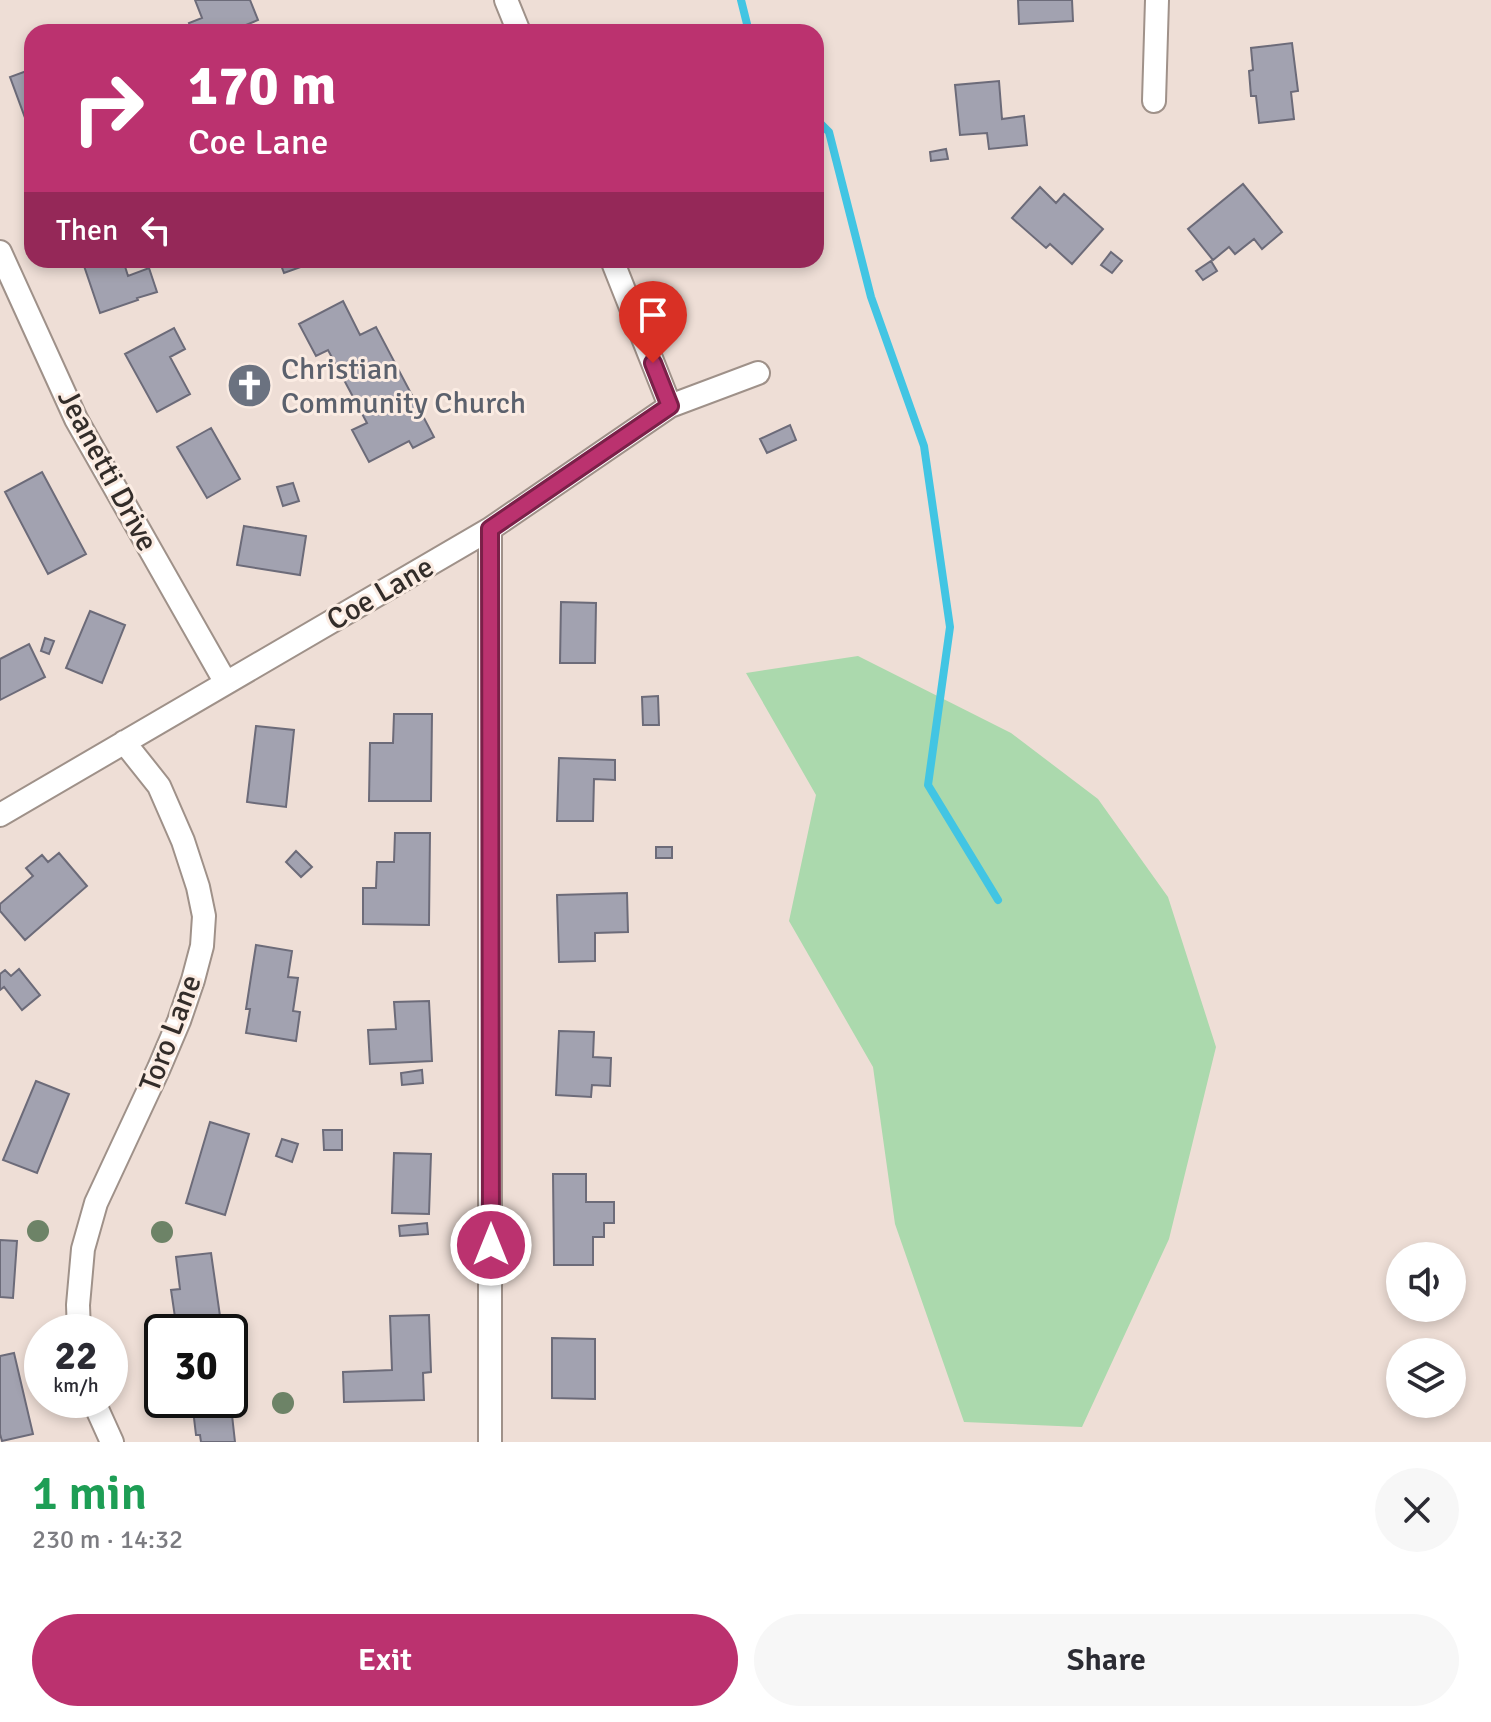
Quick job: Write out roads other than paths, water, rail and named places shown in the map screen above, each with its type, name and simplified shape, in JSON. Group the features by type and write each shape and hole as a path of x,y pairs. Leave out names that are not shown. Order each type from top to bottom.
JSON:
{"street":[{"path":"506,0 516,24"},
{"path":"1154,101 1157,0"},
{"name":"Jeanetti Drive","path":"0,252 76,419 226,683"},
{"path":"615,268 670,406"},
{"name":"Coe Lane","path":"0,815 490,529 670,406 758,373"},
{"path":"490,529 490,1442"},
{"name":"Toro Lane","path":"78,1314 83,1249 96,1203 174,1033 202,946 204,916 183,841 159,786 124,742"},
{"path":"101,1418 112,1442"}],"waterway":[{"path":"741,0 747,24"},
{"path":"824,127 829,132 871,297 924,446 950,627 928,785 998,900"}],"place":[{"name":"Christian Community Church","path":"250,386"}]}
